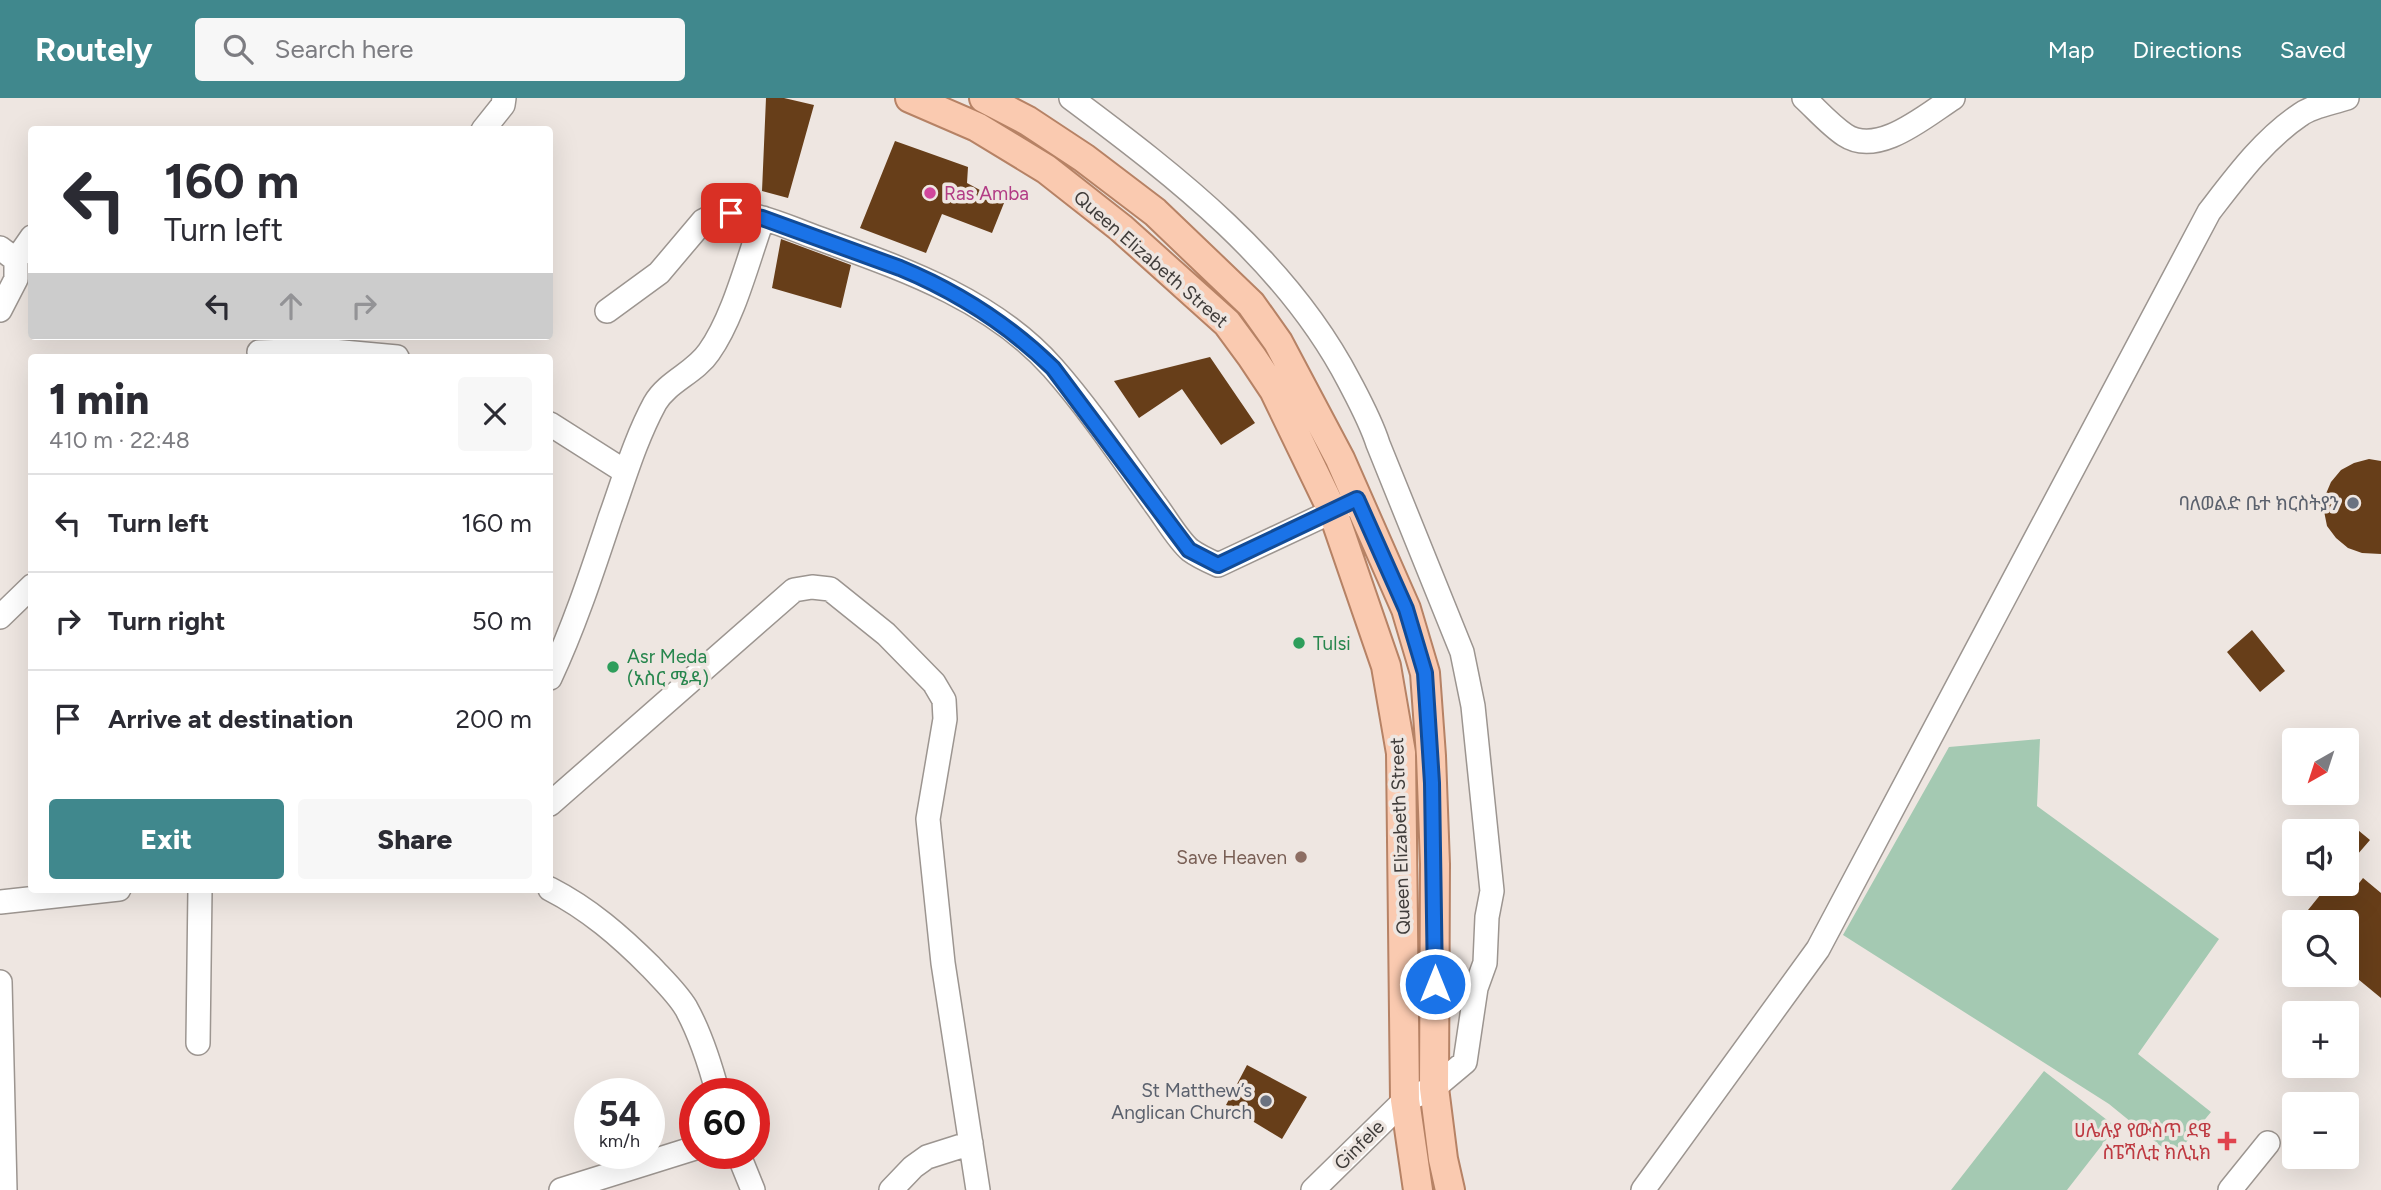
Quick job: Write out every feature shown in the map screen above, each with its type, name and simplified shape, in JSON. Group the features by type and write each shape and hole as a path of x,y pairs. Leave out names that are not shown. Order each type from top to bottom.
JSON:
{"main road":[{"name":"Queen Elizabeth Street","path":"910,98 977,127 1046,169 1121,228 1227,323 1274,390 1406,609 1425,673 1435,864 1434,1088 1449,1188"},
{"name":"Queen Elizabeth Street","path":"984,98 1028,121 1084,158 1155,212 1251,304 1278,342 1340,459 1345,506 1386,666 1401,753 1405,1100 1418,1190"}],"street":[{"path":"486,126 503,105 504,98"},
{"path":"1071,98 1180,182 1243,241 1284,283 1331,347 1372,425 1462,652 1473,706 1492,891 1487,917 1485,963 1476,988 1465,1062 1434,1088 1405,1100"},
{"path":"1804,98 1846,136 1870,142 1894,136 1952,98"},
{"path":"1643,1190 1818,949 2209,212 2236,176 2262,148 2302,113 2347,98"},
{"path":"607,311 659,273 703,220 712,215 731,213 762,218 923,277 987,312 1016,334 1053,368 1189,550 1218,565 1345,506"},
{"path":"553,672 565,646 624,471 656,402 666,389 692,371 709,352 726,321 762,218"},
{"path":"0,310 16,279 8,254 28,240"},
{"path":"263,348 359,354"},
{"path":"553,426 624,471"},
{"path":"553,801 794,590 812,587 830,589 886,634 934,682 944,700 945,719 928,820 943,963 978,1190"},
{"path":"0,617 28,590"},
{"path":"553,890 574,901 622,937 662,978 685,1007 705,1049 713,1078"},
{"path":"0,902 74,893"},
{"path":"198,1043 200,893"},
{"path":"0,982 5,1190"},
{"name":"Ginfele","path":"1313,1190 1405,1100"},
{"path":"891,1189 927,1157 971,1143"},
{"path":"2230,1190 2268,1143"},
{"path":"561,1190 679,1153"},
{"path":"744,1169 753,1190"}],"green space":[{"path":"2040,739 2037,806 2219,939 2138,1054 2211,1112 2174,1157 2109,1104 1843,935 1949,747"},
{"path":"2044,1071 2116,1127 2067,1190 1951,1190"}],"building":[{"path":"766,98 784,98 814,105 788,198 762,191"},
{"name":"Ras Amba","path":"895,141 968,167 967,183 1004,203 992,233 942,214 926,253 860,228"},
{"path":"781,239 851,265 841,308 772,288"},
{"path":"1210,357 1255,423 1221,445 1182,389 1139,418 1114,381"},
{"name":"ባለወልድ ቤተ ክርስትያን","path":"2369,459 2381,461 2381,554 2362,553 2348,548 2327,526 2324,511 2325,496 2331,482 2341,470"},
{"path":"2252,630 2285,671 2260,692 2227,652"},
{"path":"2359,831 2370,840 2359,853"},
{"path":"2363,878 2381,893 2381,998 2359,980 2359,910 2308,910 2319,896 2359,896 2359,883"},
{"name":"St Matthew’s Anglican Church","path":"1247,1065 1307,1097 1282,1139 1226,1105"}],"place":[{"name":"Ras Amba","path":"930,193"},
{"name":"ባለወልድ ቤተ ክርስትያን","path":"2353,503"},
{"name":"Tulsi","path":"1299,643"},
{"name":"Asr Meda (አስር ሜዳ)","path":"613,667"},
{"name":"Save Heaven","path":"1301,857"},
{"name":"St Matthew’s Anglican Church","path":"1266,1101"},
{"name":"ሀሌሉያ የውስጥ ደዌ ስፔሻሊቲ ክሊኒክ","path":"2227,1141"}],"route":[{"path":"731,213 762,218 900,268 923,277 987,312 1026,341 1053,368 1189,550 1218,565 1357,499 1406,609 1425,673 1435,864 1435,984"}]}
